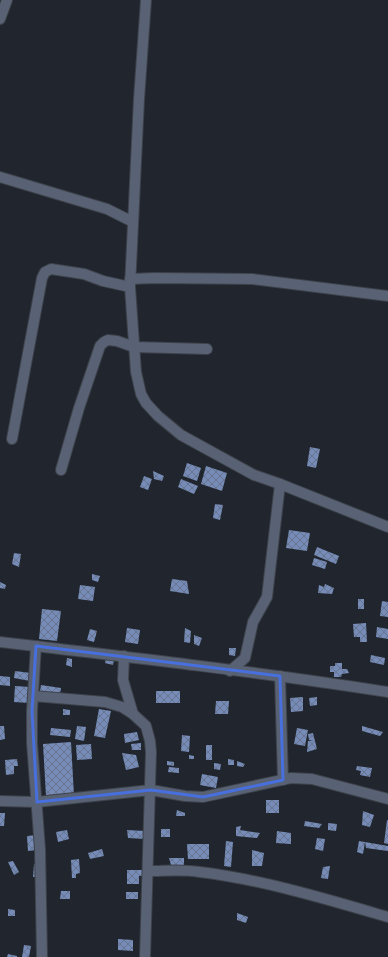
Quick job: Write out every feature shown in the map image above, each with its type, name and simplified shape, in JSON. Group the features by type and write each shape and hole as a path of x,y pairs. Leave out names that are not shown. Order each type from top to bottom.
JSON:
{"street":[{"path":"0,19 7,0"},
{"path":"146,0 139,99 130,283 136,372 141,394 146,403 158,416 181,435 254,475 388,527"},
{"path":"0,177 107,209 133,222"},
{"path":"12,439 42,278 45,272 51,269 84,274 102,281 130,283 155,278 252,279 388,296"},
{"path":"61,470 79,408 100,346 104,342 108,340 117,341 134,347 207,349"},
{"path":"230,670 245,658 253,622 267,597 280,484"},
{"path":"0,642 258,673 388,692"},
{"path":"36,646 32,696 32,743 40,849 42,957"},
{"path":"124,656 123,680 133,714"},
{"path":"245,658 258,673"},
{"path":"280,676 283,780"},
{"path":"32,696 105,702 122,707 133,714 146,726 150,741 151,790 144,957"},
{"path":"0,801 37,802 151,790 185,796 203,797 300,777 388,799"},
{"path":"148,871 199,871 310,895 388,917"}],"highlighted area":[{"path":"36,646 280,676 283,780 203,797 151,790 37,802 32,711"}],"building":[{"path":"310,447 320,449 316,468 307,466"},
{"path":"187,463 201,468 197,481 183,476"},
{"path":"206,466 227,473 222,491 201,484"},
{"path":"153,471 164,476 162,481 154,479"},
{"path":"144,476 152,479 148,490 140,487"},
{"path":"181,479 198,486 194,494 178,487"},
{"path":"215,504 223,505 220,520 213,518"},
{"path":"289,530 310,533 307,551 286,548"},
{"path":"317,547 339,556 336,564 314,555"},
{"path":"14,553 21,554 19,567 12,564"},
{"path":"314,558 327,562 325,569 312,565"},
{"path":"92,574 100,576 98,582 92,580"},
{"path":"172,579 187,581 189,594 170,591"},
{"path":"0,582 6,585 5,589 0,588"},
{"path":"325,584 334,588 332,594 318,593 319,585 324,587"},
{"path":"80,585 95,587 93,601 78,599"},
{"path":"358,599 364,599 364,609 358,609"},
{"path":"382,601 388,602 388,617 380,616"},
{"path":"42,609 61,611 57,641 39,639"},
{"path":"366,623 367,642 360,642 360,637 354,637 353,624"},
{"path":"377,627 388,629 388,639 376,637"},
{"path":"127,628 140,630 138,644 125,642"},
{"path":"185,628 191,631 190,643 184,642"},
{"path":"90,629 97,631 94,642 87,640"},
{"path":"194,635 202,638 199,646 194,644"},
{"path":"229,648 236,648 235,656 229,655"},
{"path":"371,655 385,658 384,665 370,662"},
{"path":"67,658 72,659 72,667 66,665"},
{"path":"106,658 114,660 113,665 105,663"},
{"path":"335,663 342,663 342,669 347,669 349,673 342,674 341,677 334,677 334,672 330,672 330,666 335,666"},
{"path":"15,671 31,673 30,681 14,678"},
{"path":"0,676 10,677 10,686 0,685"},
{"path":"41,685 61,688 60,694 40,691"},
{"path":"15,686 31,687 29,703 14,702"},
{"path":"156,691 180,691 180,703 156,703"},
{"path":"303,697 303,711 291,712 290,698"},
{"path":"317,697 317,705 310,706 309,698"},
{"path":"216,701 229,701 228,714 215,714"},
{"path":"63,709 70,710 70,715 63,715"},
{"path":"99,709 111,711 105,738 94,736"},
{"path":"0,726 4,726 5,739 0,740"},
{"path":"77,726 86,727 84,741 75,739"},
{"path":"362,726 383,732 380,736 362,731"},
{"path":"51,728 71,730 70,737 50,735"},
{"path":"297,728 308,730 305,746 294,744"},
{"path":"137,732 139,740 125,743 124,734"},
{"path":"313,733 317,749 307,752 308,741 314,740 309,740 308,734"},
{"path":"182,735 190,736 189,752 181,751"},
{"path":"71,742 74,795 46,796 43,744"},
{"path":"141,743 141,750 132,750 131,744"},
{"path":"91,744 92,759 77,760 76,745"},
{"path":"206,745 212,745 212,760 206,760"},
{"path":"122,753 136,755 139,767 126,770"},
{"path":"189,755 194,756 194,759 189,759"},
{"path":"17,759 18,766 14,766 14,774 6,775 5,760"},
{"path":"228,759 234,760 234,765 228,765"},
{"path":"167,761 174,762 174,766 167,765"},
{"path":"237,761 245,764 243,767 237,766"},
{"path":"214,763 221,764 220,770 214,769"},
{"path":"357,766 372,768 370,777 360,775 361,771 356,770"},
{"path":"169,767 179,768 179,773 168,772"},
{"path":"202,774 218,777 216,788 200,785"},
{"path":"266,800 279,800 279,813 266,813"},
{"path":"177,810 185,813 185,816 176,816"},
{"path":"363,811 374,815 370,827 362,825"},
{"path":"0,813 5,813 4,826 0,826"},
{"path":"388,820 388,844 384,843"},
{"path":"305,821 322,824 319,828 304,826"},
{"path":"328,823 337,824 336,831 328,830"},
{"path":"241,826 240,830 260,833 257,838 236,836 236,827"},
{"path":"161,829 170,829 170,837 161,837"},
{"path":"67,830 69,839 58,842 56,832"},
{"path":"127,830 145,831 145,839 128,838"},
{"path":"277,831 291,833 291,844 276,843"},
{"path":"37,835 37,850 28,851 27,836"},
{"path":"317,838 325,839 323,851 315,849"},
{"path":"226,841 233,842 231,867 224,866"},
{"path":"359,841 365,842 363,854 357,852"},
{"path":"365,842 388,846 388,851 366,848"},
{"path":"187,844 209,844 209,859 188,859"},
{"path":"102,849 104,856 90,859 88,853"},
{"path":"252,850 264,853 262,866 252,866"},
{"path":"169,858 184,858 184,865 171,865"},
{"path":"79,859 80,873 76,874 76,878 72,878 71,860"},
{"path":"13,861 19,872 14,875 8,862"},
{"path":"34,864 39,864 39,877 33,877"},
{"path":"330,866 328,879 321,878 323,867"},
{"path":"127,870 142,870 142,876 139,876 139,884 127,884"},
{"path":"61,891 70,891 70,899 60,899"},
{"path":"126,892 138,892 138,899 126,899"},
{"path":"8,909 15,910 15,916 8,916"},
{"path":"237,913 248,917 246,923 237,920"},
{"path":"118,939 133,940 133,951 118,950"},
{"path":"24,945 31,946 29,957 22,957"},
{"path":"8,954 17,956 17,957 7,957"}]}
